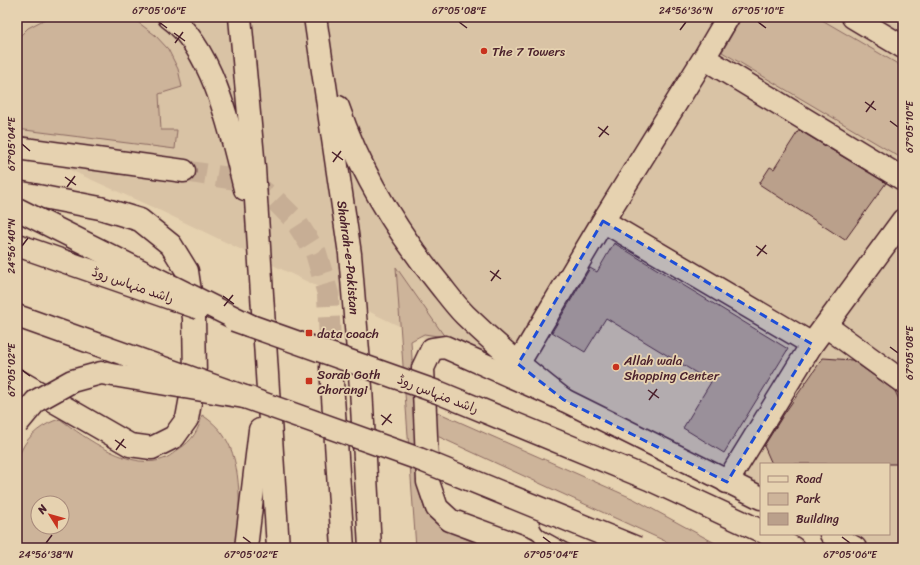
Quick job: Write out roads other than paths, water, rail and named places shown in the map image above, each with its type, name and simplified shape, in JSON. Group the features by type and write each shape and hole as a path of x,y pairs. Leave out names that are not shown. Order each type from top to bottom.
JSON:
{"main road":[{"path":"169,17 180,25 205,62 224,104 259,242"},
{"path":"240,17 254,168 268,370 278,548"},
{"name":"Shahrah-e-Pakistan","path":"315,17 350,254 361,388 370,548"},
{"path":"518,364 603,221 728,17"},
{"path":"853,17 903,47"},
{"path":"704,58 903,179"},
{"path":"321,61 345,130 378,196 417,257 464,314 518,364 564,400"},
{"path":"17,148 184,171"},
{"path":"17,192 100,208 140,220 171,246 187,271 194,318 195,375 187,419 174,437 152,448 130,445 17,380"},
{"path":"17,209 252,326"},
{"path":"727,482 812,344 903,220"},
{"path":"603,221 812,344"},
{"name":"راشد منہاس روڈ","path":"17,245 440,393 649,479 760,531"},
{"path":"17,316 419,459 637,548"},
{"path":"826,326 903,382"},
{"path":"526,548 450,520 438,508 428,482 423,368 432,350 445,347 564,400 760,498"},
{"path":"331,367 343,548"},
{"path":"246,548 268,370"},
{"path":"17,424 36,401 72,381 101,373 250,398"},
{"path":"488,487 580,537 594,548"},
{"path":"367,508 376,548"},
{"path":"769,535 793,548"},
{"path":"833,535 856,548"}],"tunnel":[{"path":"184,171 248,181 274,199 295,220 316,253 328,294 331,367"}],"place":[{"name":"The 7 Towers","path":"484,51"},
{"name":"data coach","path":"309,333"},
{"name":"Allah wala Shopping Center","path":"616,367"},
{"name":"Sorab Goth Chorangi","path":"309,381"}]}
